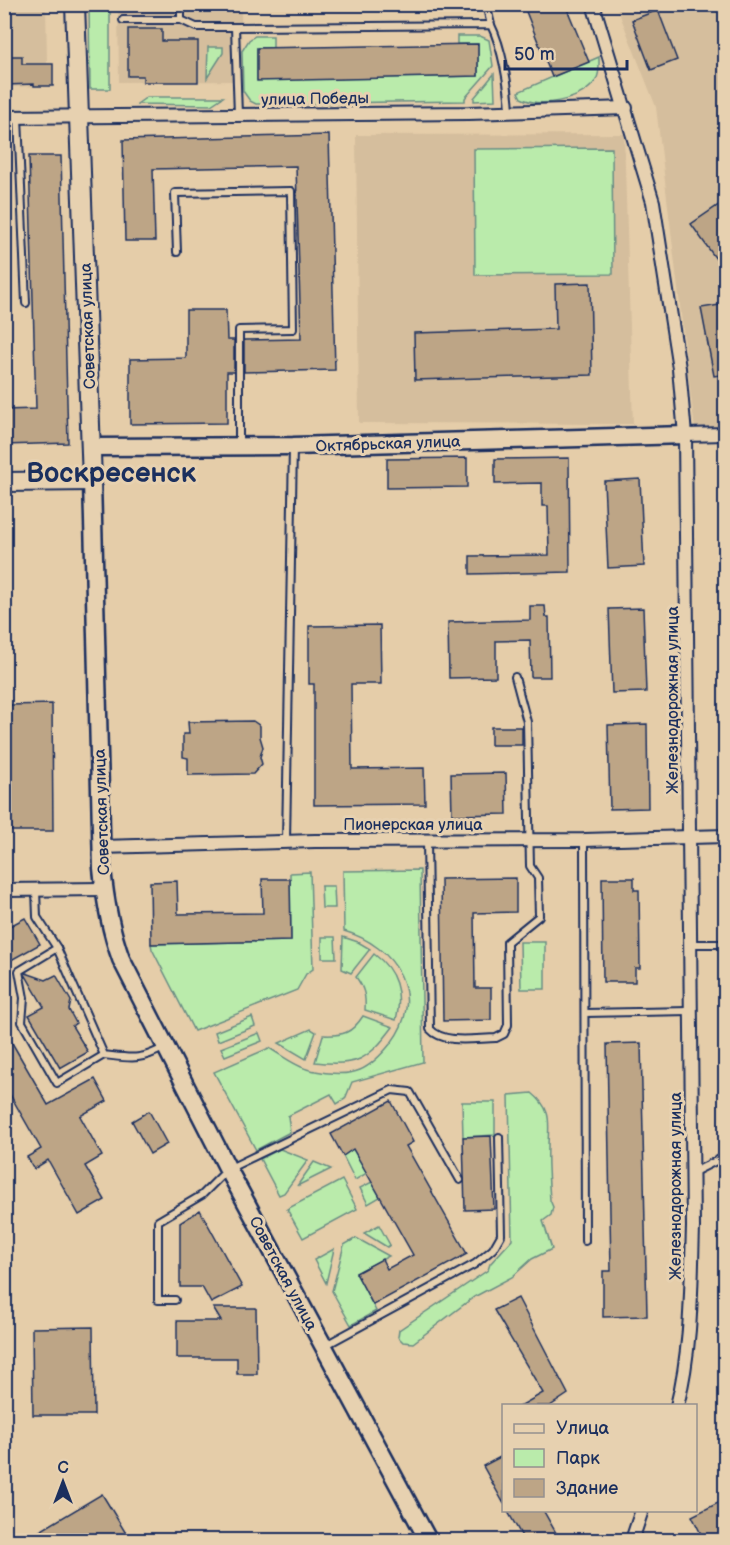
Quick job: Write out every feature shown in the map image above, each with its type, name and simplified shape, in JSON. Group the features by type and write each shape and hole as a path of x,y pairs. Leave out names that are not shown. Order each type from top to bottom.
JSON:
{"main road":[{"name":"Советская улица","path":"75,4 92,481"},
{"path":"4,482 92,481"}],"street":[{"name":"Железнодорожная улица","path":"593,4 653,202 679,368 685,435 692,1173 691,1326 685,1376 678,1404"},
{"name":"улица Победы","path":"4,117 626,108"},
{"path":"685,435 726,434"},
{"name":"Октябрьская улица","path":"92,447 293,446 685,435"},
{"name":"Советская улица","path":"92,481 101,847 109,920 121,960 228,1169 428,1540"},
{"name":"Пионерская улица","path":"101,847 726,836"},
{"path":"4,890 104,889"},
{"path":"632,1540 641,1512"}],"lane":[{"path":"181,4 181,20"},
{"path":"486,4 491,25 498,39 510,111"},
{"path":"123,20 181,20 195,27 491,25"},
{"path":"235,27 238,115"},
{"path":"18,117 26,303"},
{"path":"177,252 175,193 291,191 293,329 239,330 239,446"},
{"path":"286,842 293,446"},
{"path":"427,841 430,1029 436,1036 445,1038 496,1038 504,1034 508,1025 507,942 539,916 538,878 530,866 527,722 515,677"},
{"path":"584,840 585,1241"},
{"path":"36,889 37,917 57,948 104,1055"},
{"path":"689,944 726,944"},
{"path":"57,948 19,971 24,998 22,1022 57,1083 104,1055 128,1058 148,1056 166,1047"},
{"path":"585,1013 690,1011"},
{"path":"175,1300 158,1300 158,1221 202,1195 228,1169 392,1090 410,1092 460,1180"},
{"path":"324,1347 475,1264 493,1249 501,1235 499,1137"},
{"path":"692,1173 726,1156"}],"shaded area":[{"path":"4,5 46,5 47,63 53,64 53,86 5,87"},
{"path":"118,5 241,5 242,81 119,82"},
{"path":"616,5 725,5 725,437 696,438 656,107"},
{"path":"624,134 633,424 359,423 356,135"}],"green space":[{"path":"89,5 110,5 110,89 90,89"},
{"path":"255,36 273,36 273,48 257,48 257,80 478,76 478,44 457,44 457,36 480,36 489,40 493,66 465,98 465,101 256,104 250,101 243,91 242,51 249,40"},
{"path":"208,47 223,47 223,53 207,78"},
{"path":"599,57 599,71 595,81 586,90 569,99 548,102 529,101 521,98 518,92"},
{"path":"494,74 495,100 474,101 474,98"},
{"path":"147,97 223,97 211,105 137,104"},
{"path":"612,148 613,274 475,275 474,149"},
{"path":"420,870 423,1062 352,1082 345,1099 337,1104 331,1094 288,1116 290,1132 256,1150 214,1072 269,1048 294,1064 322,1072 335,1073 360,1070 381,1055 401,1025 406,1008 406,991 391,961 378,948 344,931 343,871"},
{"path":"310,872 313,969 306,974 297,990 194,1031 151,944 291,941 290,873"},
{"path":"321,886 334,886 335,908 322,908"},
{"path":"322,937 335,937 336,958 322,958"},
{"path":"343,937 370,949 351,973 342,969"},
{"path":"520,942 545,942 545,989 521,989"},
{"path":"374,954 388,967 396,983 399,1001 396,1020 365,1010 364,992 356,977"},
{"path":"363,1016 393,1027 376,1047 360,1059 341,1063 315,1062 323,1035 336,1035 351,1030"},
{"path":"252,1017 255,1026 218,1041 215,1032"},
{"path":"311,1029 316,1032 306,1059 279,1043"},
{"path":"259,1033 262,1041 225,1056 221,1048"},
{"path":"532,1093 544,1106 549,1125 548,1174 550,1200 553,1207 551,1215 543,1221 552,1249 532,1259 512,1277 474,1297 413,1343 403,1342 398,1337 399,1330 488,1270 490,1264 512,1240 509,1095"},
{"path":"462,1102 495,1102 495,1135 463,1137"},
{"path":"280,1149 308,1160 284,1193 279,1195 260,1159"},
{"path":"353,1149 367,1173 355,1180 343,1156"},
{"path":"314,1162 331,1169 297,1186"},
{"path":"342,1180 357,1209 303,1238 287,1209"},
{"path":"372,1182 380,1197 368,1204 360,1188"},
{"path":"379,1225 390,1245 387,1247 364,1233"},
{"path":"356,1238 389,1256 356,1273 376,1311 351,1325 332,1291 344,1245"},
{"path":"334,1249 326,1283 314,1260"}],"building":[{"path":"523,4 565,4 589,62 552,77"},
{"path":"658,10 677,60 651,70 632,20"},
{"path":"128,29 162,29 162,41 198,41 198,82 143,82 143,76 128,76"},
{"path":"478,44 478,76 257,81 257,48"},
{"path":"5,56 22,56 22,64 53,64 53,86 5,85"},
{"path":"329,135 335,370 244,372 244,340 301,339 296,166 153,169 155,241 125,241 123,140"},
{"path":"29,156 61,156 68,443 4,445 4,410 36,409"},
{"path":"726,200 726,273 691,224"},
{"path":"590,283 592,375 415,380 414,333 556,329 555,284"},
{"path":"726,304 726,374 714,376 701,308"},
{"path":"186,310 226,310 227,340 234,340 234,372 227,372 227,423 130,424 130,359 186,358"},
{"path":"467,458 467,487 387,488 387,459"},
{"path":"569,458 570,572 470,574 470,556 549,555 548,506 542,506 542,483 495,484 495,459"},
{"path":"640,479 644,566 608,568 604,481"},
{"path":"530,606 545,606 546,617 549,617 550,677 531,677 530,640 496,641 496,677 449,678 448,622 530,620"},
{"path":"643,608 646,692 612,693 609,609"},
{"path":"380,625 381,684 351,684 352,769 424,768 425,804 314,805 314,684 309,684 309,626"},
{"path":"52,704 53,831 11,831 10,705"},
{"path":"253,721 260,726 263,747 260,757 262,764 253,774 188,775 188,758 183,757 183,734 189,734 188,722"},
{"path":"647,724 648,808 610,809 608,725"},
{"path":"491,727 522,727 522,745 491,745"},
{"path":"506,773 507,814 452,815 451,774"},
{"path":"516,878 516,912 474,913 475,988 491,988 491,1020 443,1021 441,879"},
{"path":"602,878 634,878 634,890 639,890 640,968 635,968 635,982 603,982"},
{"path":"262,879 290,879 291,941 151,944 150,882 177,881 178,914 263,913"},
{"path":"25,918 40,944 4,964 4,929"},
{"path":"26,973 46,980 56,975 71,1001 69,1010 76,1023 72,1026 88,1052 60,1068 29,1015 44,1007"},
{"path":"4,1029 48,1105 95,1079 107,1101 80,1116 102,1156 85,1166 105,1200 79,1215 48,1160 34,1169 27,1157 41,1149 4,1084"},
{"path":"641,1043 647,1316 603,1317 603,1271 611,1271 607,1044"},
{"path":"391,1101 413,1142 406,1146 467,1254 373,1305 356,1273 382,1259 387,1269 413,1255 353,1149 343,1156 331,1134"},
{"path":"149,1111 167,1144 150,1154 132,1121"},
{"path":"491,1136 494,1209 465,1210 463,1137"},
{"path":"200,1210 242,1287 211,1303 202,1287 180,1287 180,1223"},
{"path":"518,1298 568,1394 553,1404 524,1404 543,1393 494,1310"},
{"path":"213,1308 256,1308 257,1374 237,1374 237,1358 177,1358 177,1321 221,1321"},
{"path":"93,1327 94,1415 33,1415 32,1328"},
{"path":"502,1456 502,1500 483,1466"},
{"path":"102,1494 130,1540 25,1540"},
{"path":"726,1499 726,1534 714,1540 704,1540 692,1516"},
{"path":"508,1512 544,1512 560,1540 524,1540"}],"district":[{"name":"Воскресенск","path":"111,472"}]}
